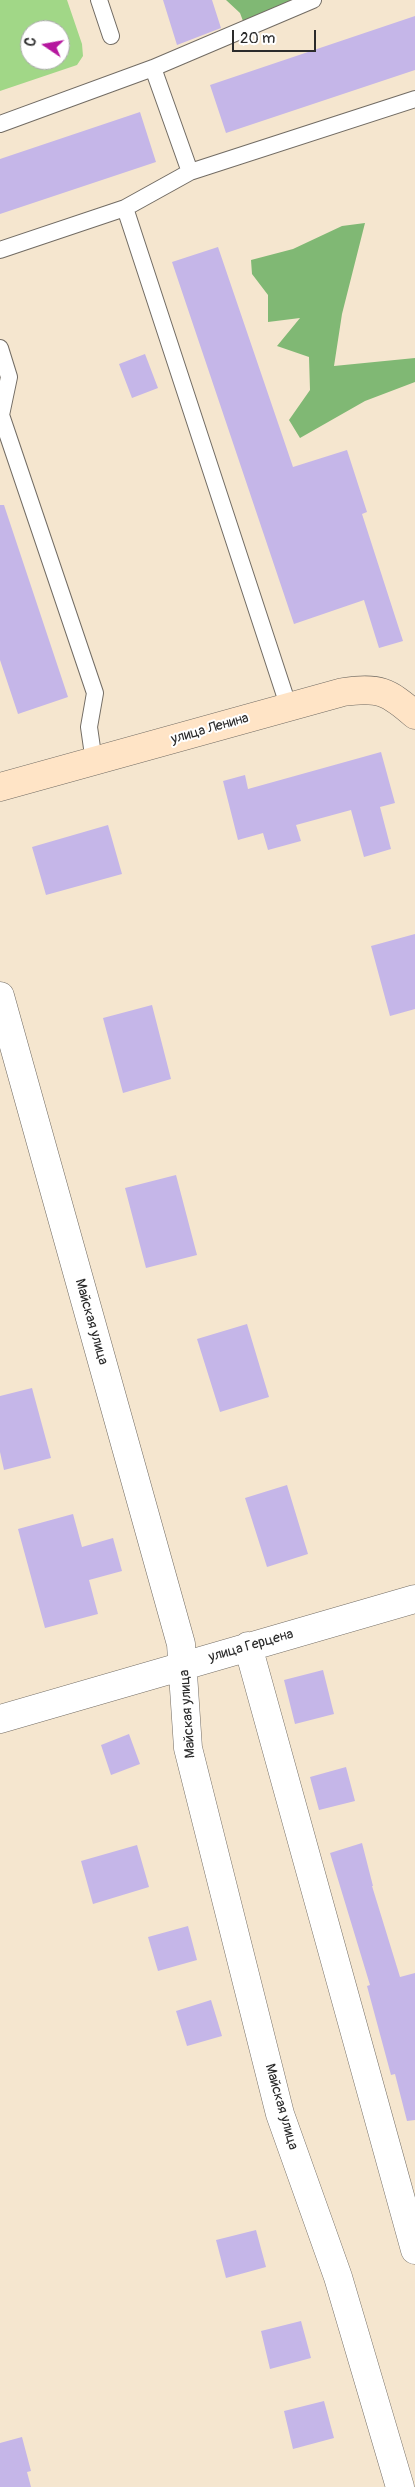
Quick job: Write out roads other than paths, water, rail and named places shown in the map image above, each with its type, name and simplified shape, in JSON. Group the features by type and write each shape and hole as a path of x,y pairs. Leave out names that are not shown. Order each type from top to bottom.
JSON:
{"street":[{"name":"улица Ленина","path":"0,787 343,692 368,688 394,696 415,715"},
{"name":"Майская улица","path":"0,996 182,1644 188,1748 280,2114 338,2278 400,2487"},
{"name":"улица Герцена","path":"0,1719 415,1599"},
{"path":"248,1646 415,2250"}],"lane":[{"path":"99,0 111,36"},
{"path":"0,124 153,68 313,0"},
{"path":"153,68 190,172"},
{"path":"0,250 126,208 190,172 415,99"},
{"path":"126,208 289,708"},
{"path":"0,348 9,377 1,415 96,693 89,727 94,762"}]}
